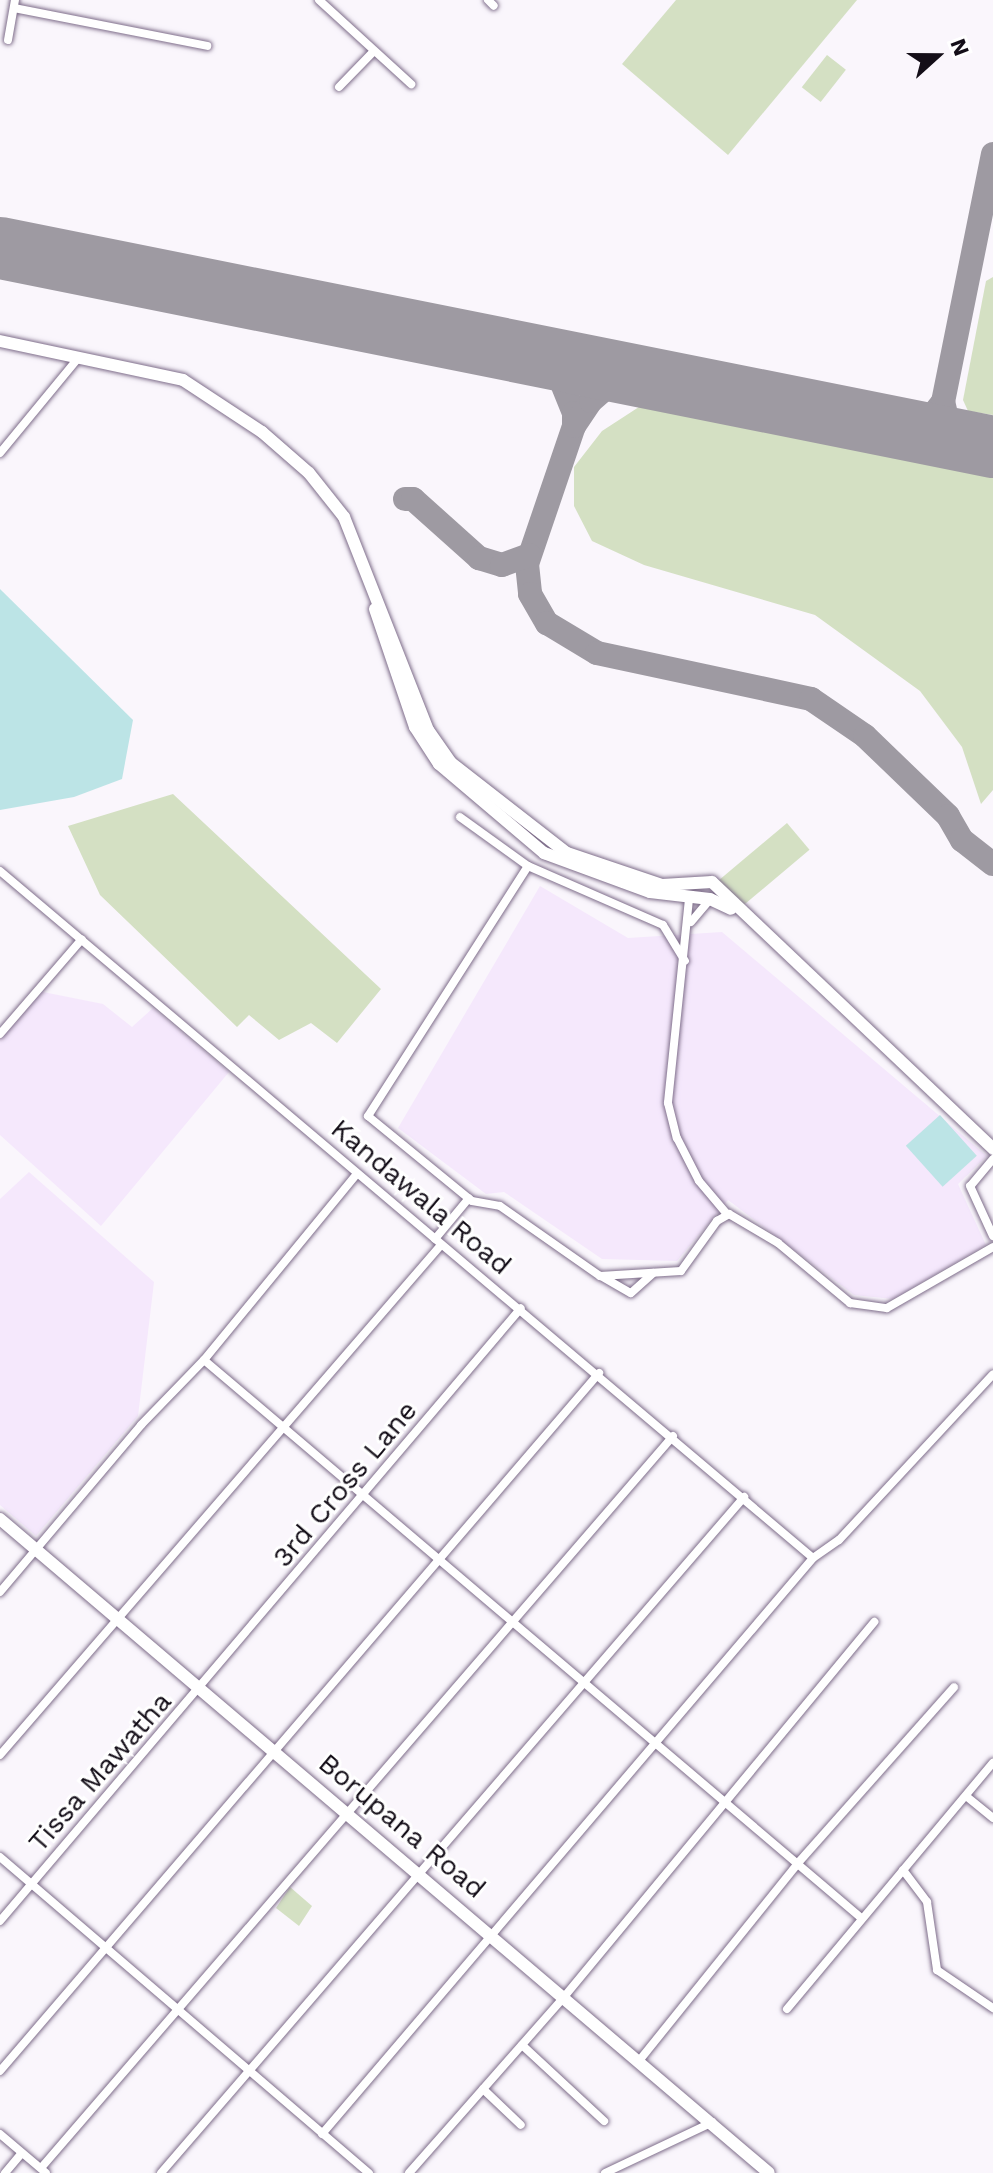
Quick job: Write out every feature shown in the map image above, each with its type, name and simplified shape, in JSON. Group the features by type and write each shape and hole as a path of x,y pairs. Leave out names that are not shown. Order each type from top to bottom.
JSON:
{"main road":[{"path":"0,341 183,380 221,400 288,453 323,489 344,517 428,730 450,762 567,853 662,885 712,882 745,917 993,1149"},
{"path":"363,560 415,727 439,764 544,853 599,876 707,903 710,899 745,917"},
{"name":"Borupana Road","path":"0,1519 714,2122 769,2173"}],"street":[{"path":"319,0 411,84"},
{"path":"8,40 14,4 207,46"},
{"path":"339,87 374,51"},
{"path":"0,453 79,357"},
{"path":"460,817 528,866 663,925 685,961"},
{"path":"528,866 368,1116 469,1198 500,1206 600,1276 631,1293 653,1273"},
{"name":"Kandawala Road","path":"0,871 438,1242 599,1373 813,1558"},
{"path":"689,899 691,923 668,1080 670,1112 699,1181 727,1214 755,1226 850,1303 887,1308 993,1247"},
{"path":"691,923 707,903"},
{"path":"0,1034 82,939"},
{"path":"993,1159 970,1186 993,1236"},
{"path":"0,1592 141,1425 204,1360 357,1174"},
{"path":"0,1755 284,1429 438,1242 469,1198"},
{"path":"600,1276 681,1271 727,1214"},
{"name":"3rd Cross Lane","path":"201,1688 521,1308"},
{"path":"204,1360 361,1499 439,1561 725,1806 860,1917"},
{"path":"0,2071 599,1373"},
{"path":"322,2134 813,1558 839,1540 993,1374"},
{"path":"0,2134 44,2171 177,2008 349,1812 508,1622 673,1436"},
{"path":"161,2173 744,1497"},
{"path":"409,2173 564,1997 874,1622"},
{"path":"639,2061 798,1863 954,1687"},
{"name":"Tissa Mawatha","path":"0,1921 201,1688"},
{"path":"787,2009 860,1917 993,1763"},
{"path":"966,1796 993,1818"},
{"path":"0,1857 369,2173"},
{"path":"903,1870 922,1889 927,1902 937,1970 993,2008"},
{"path":"522,2045 604,2121"},
{"path":"483,2089 521,2125"},
{"path":"605,2173 714,2122"},
{"path":"5,2173 22,2153"}],"shaded area":[{"path":"540,886 628,938 722,932 987,1156 958,1184 986,1245 893,1299 854,1295 728,1200 677,1261 602,1259 504,1192 486,1194 398,1128"},
{"path":"38,991 103,1004 132,1027 153,1008 229,1072 101,1226 0,1135 0,1034"},
{"path":"29,1172 154,1282 138,1416 36,1536 0,1505 0,1199"}],"green space":[{"path":"676,0 857,0 728,155 622,64"},
{"path":"827,55 846,70 821,102 802,87"},
{"path":"993,277 993,415 968,411 963,400 986,281"},
{"path":"642,405 993,477 993,790 981,804 962,747 920,691 815,615 644,565 592,541 574,506 574,467 602,431"},
{"path":"173,794 381,989 337,1043 311,1023 279,1040 249,1015 237,1027 100,895 68,826"},
{"path":"787,823 809,850 741,907 719,880"},
{"path":"290,1887 312,1906 299,1926 276,1908"}],"water":[{"path":"0,589 133,720 122,779 74,797 0,810"},
{"path":"940,1115 977,1156 943,1187 906,1146"}],"taxiway":[{"path":"973,443 948,423 943,402 993,154"},
{"path":"521,353 557,371 574,413 574,426 527,564 530,594 547,623 597,653 811,699 865,736 948,816 962,840 993,864"},
{"path":"574,426 591,401 607,387 656,380"},
{"path":"897,428 928,421 943,402"},
{"path":"405,499 413,499 479,558 502,565 529,555"}],"runway":[{"path":"0,248 993,447"}]}
